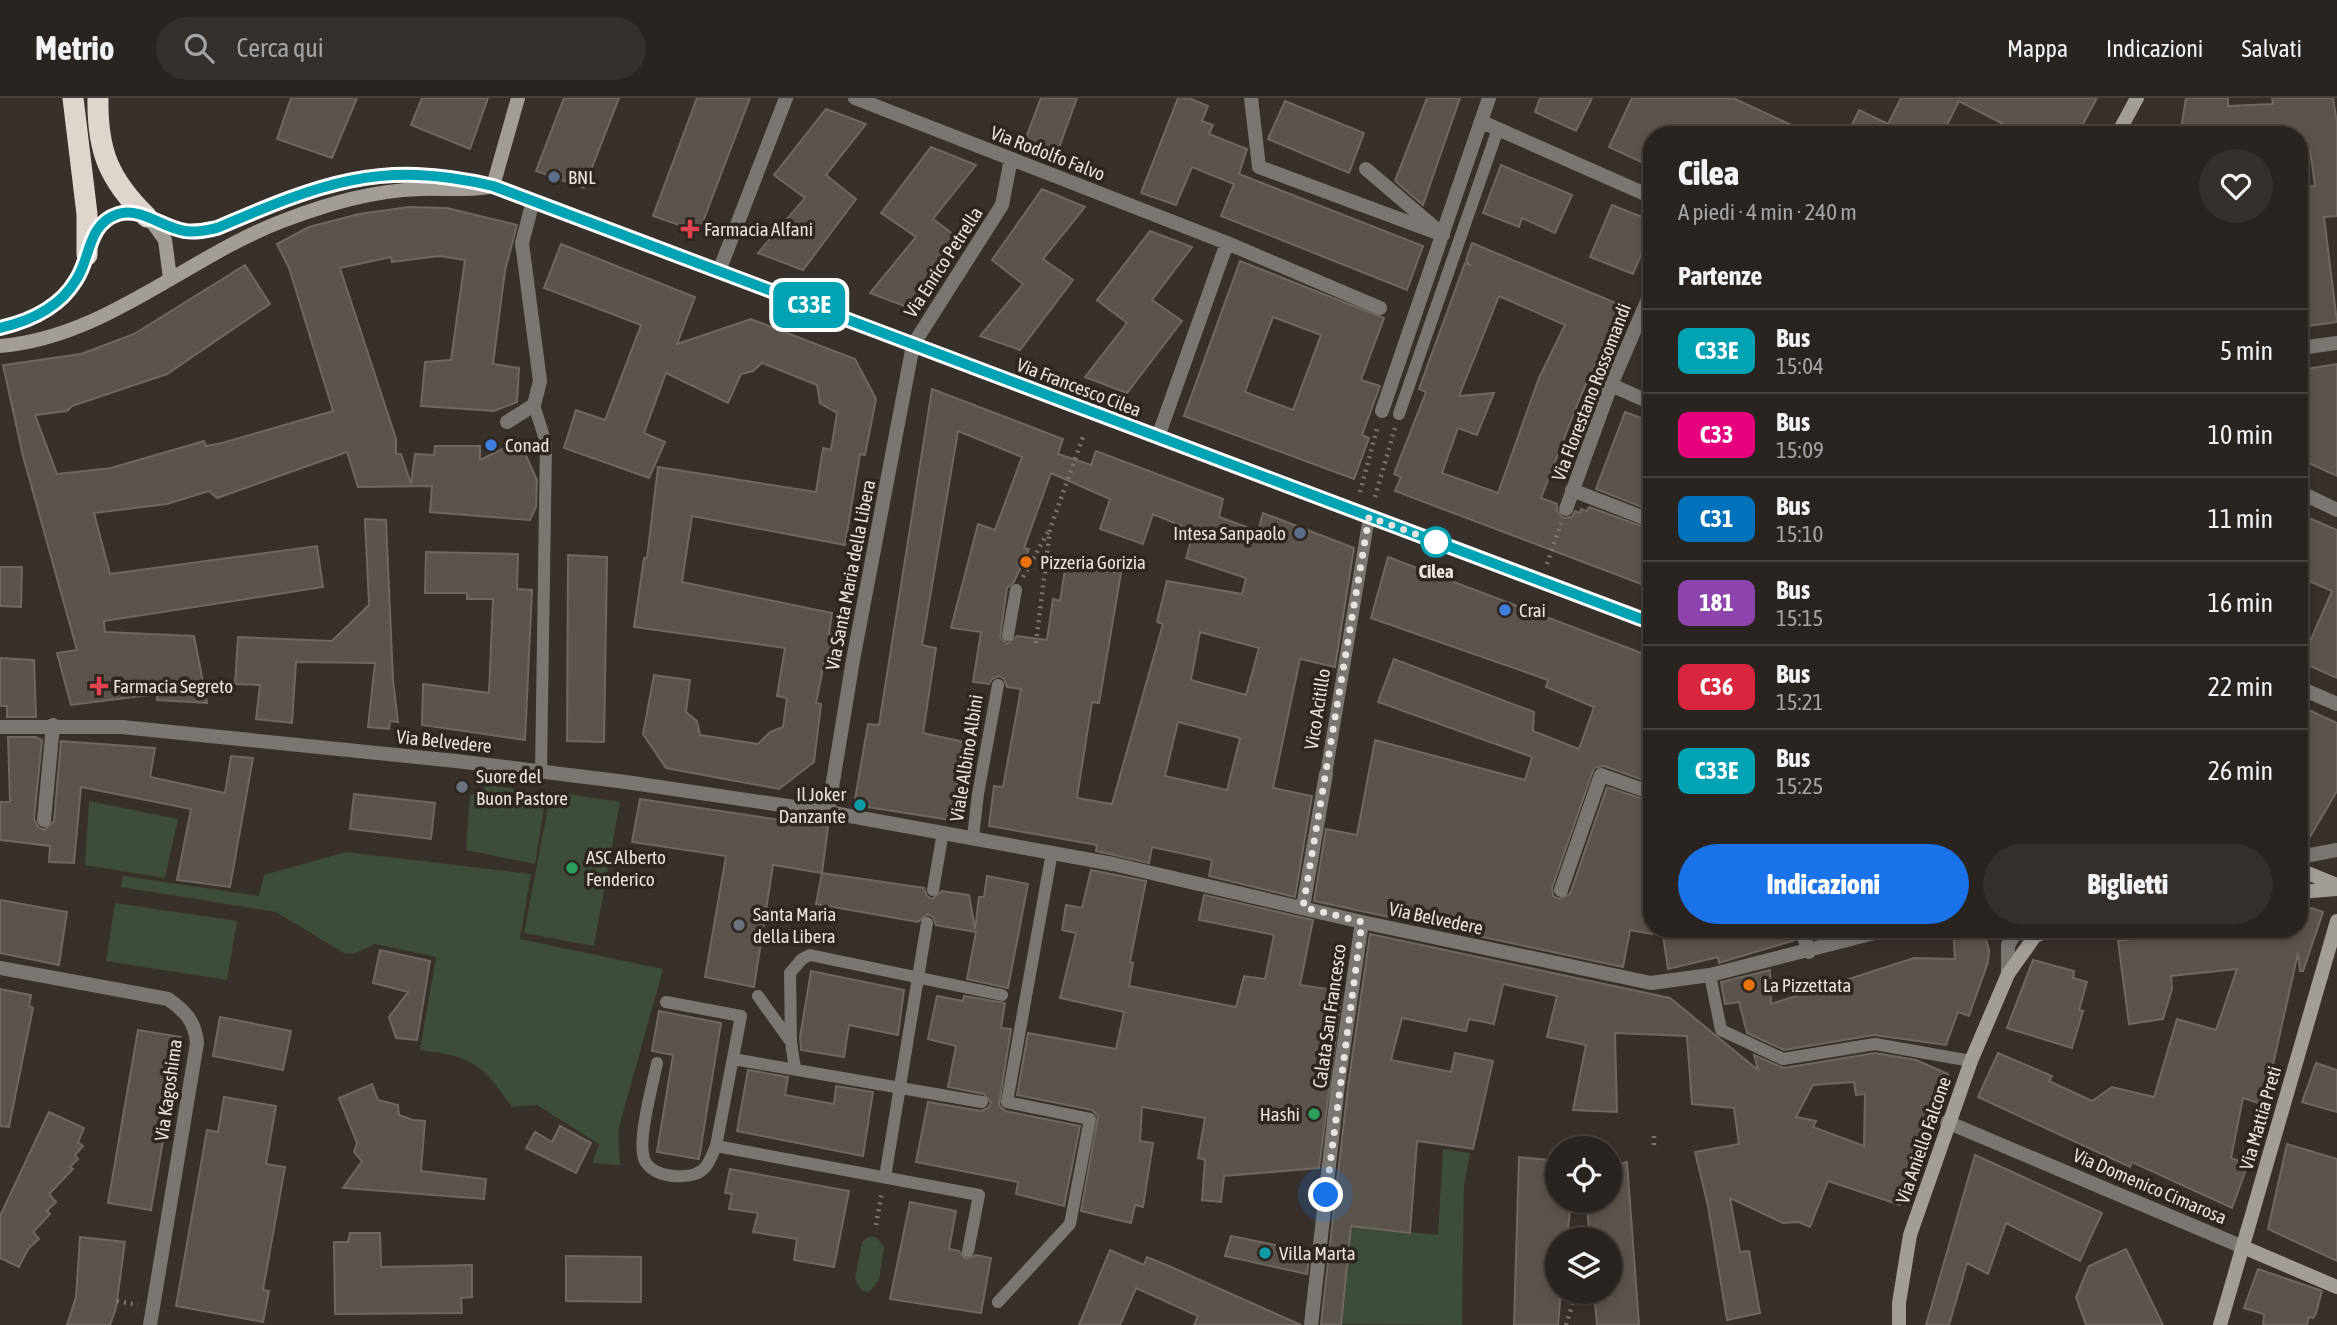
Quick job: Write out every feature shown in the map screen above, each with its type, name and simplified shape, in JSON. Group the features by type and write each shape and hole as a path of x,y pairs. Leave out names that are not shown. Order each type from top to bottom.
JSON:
{"highway":[{"path":"73,98 87,214 87,256"},
{"path":"98,98 100,142 114,177 124,194 147,217"}],"main road":[{"path":"493,186 518,98"},
{"path":"2122,126 2137,98"},
{"name":"Via Francesco Cilea","path":"147,217 185,231 217,228 312,190 368,175 413,173 493,186 1643,620"},
{"name":"Via Francesco Cilea","path":"0,346 68,330 141,298 170,278 282,221 334,202 378,193 470,191 493,186"},
{"path":"0,328 41,314 64,296 78,279 93,235 108,219 131,212 147,217 165,240 170,278"},
{"path":"2308,874 2337,887"},
{"path":"2308,891 2337,887"},
{"name":"Via Mattia Preti","path":"2220,1325 2337,921"},
{"name":"Via Aniello Falcone","path":"1899,1325 1899,1303 1910,1236 1947,1122 2008,974 2034,938"},
{"name":"Via Domenico Cimarosa","path":"2243,1247 2337,1287"}],"street":[{"path":"719,271 786,98"},
{"name":"Via Rodolfo Falvo","path":"855,98 1227,243 1380,308"},
{"path":"1251,98 1254,148 1259,167 1443,235"},
{"path":"1382,411 1489,98"},
{"path":"1482,122 1643,193"},
{"name":"Via Enrico Petrella","path":"913,345 1002,205 1012,159"},
{"path":"1366,169 1443,235"},
{"path":"508,422 534,405 540,381 522,243 533,201"},
{"path":"1158,437 1227,243"},
{"name":"Via Florestano Rossomandi","path":"1566,509 1611,384 1643,310"},
{"path":"2308,347 2337,343"},
{"name":"Via Santa Maria della Libera","path":"828,812 853,660 913,345"},
{"path":"1611,384 1643,399"},
{"path":"1572,490 1643,518"},
{"path":"2308,496 2337,510"},
{"path":"2308,691 2337,704"},
{"path":"44,820 53,726"},
{"name":"Via Belvedere","path":"0,727 122,727 541,771 828,812 1052,852 1362,922 1651,983 1710,975 1858,938"},
{"name":"Vico Acitillo","path":"1303,907 1326,774"},
{"path":"1561,890 1601,775 1643,790"},
{"path":"2308,855 2337,850"},
{"name":"Calata San Francesco","path":"1311,1325 1338,1085 1362,922"},
{"path":"1804,938 1809,952"},
{"path":"2004,938 2008,945 2008,974"},
{"path":"2008,945 2012,938"},
{"name":"Via Kagoshima","path":"0,968 168,999 184,1010 195,1027 197,1043 150,1325"},
{"name":"Via Domenico Cimarosa","path":"1947,1122 2243,1247"}],"lane":[{"path":"1399,414 1498,129"},
{"path":"534,405 546,443 541,771"},
{"name":"Vico Acitillo","path":"1326,774 1369,517"},
{"path":"1008,635 1016,590"},
{"name":"Viale Albino Albini","path":"973,837 998,685"},
{"path":"933,890 943,832"},
{"path":"999,1302 1070,1224 1090,1119 1007,1102 1052,852"},
{"path":"885,1177 927,923"},
{"path":"796,1069 790,1042 790,973 802,959 810,956 1002,995"},
{"path":"1710,975 1721,1030 1783,1059 1875,1044 1971,1061"},
{"path":"758,996 790,1042"},
{"path":"656,1063 643,1147 645,1161 658,1173 693,1176 707,1168 716,1146 741,1016 666,1002"},
{"path":"733,1059 982,1102"},
{"path":"716,1146 979,1195 968,1251"}],"path":[{"path":"1360,492 1382,411"},
{"path":"1375,497 1399,414"},
{"path":"1016,590 1050,528 1084,435"},
{"path":"1548,564 1566,509"},
{"path":"1036,643 1050,528"},
{"path":"1654,1136 1654,1149"},
{"path":"876,1225 885,1177"},
{"path":"1566,1325 1572,1304"}],"green space":[{"path":"486,784 546,795 535,864 466,850 470,795 481,792"},
{"name":"ASC Alberto Fenderico","path":"551,791 620,802 594,946 524,933"},
{"path":"89,801 178,819 165,878 85,865"},
{"path":"346,852 531,874 520,939 663,969 618,1131 620,1165 592,1163 599,1144 537,1105 512,1107 483,1071 474,1065 452,1056 420,1050 436,957 375,944 353,954 344,953 276,912 121,887 123,876 259,896 264,875"},
{"path":"115,903 237,921 227,980 106,961"},
{"path":"1443,1149 1470,1153 1464,1186 1462,1325 1341,1324 1351,1226 1438,1235"},
{"path":"868,1237 876,1237 884,1247 879,1280 869,1292 862,1291 855,1279 862,1242"}],"building":[{"path":"291,98 357,98 332,158 277,139"},
{"path":"422,98 488,98 470,149 411,125"},
{"path":"564,98 619,98 584,188 536,171"},
{"path":"697,98 750,98 699,232 653,216"},
{"path":"1041,98 1077,98 1056,156 1024,143"},
{"path":"1178,98 1189,98 1208,106 1202,121 1213,125 1209,134 1247,149 1239,174 1423,246 1407,290 1221,216 1234,184 1192,167 1176,205 1141,193"},
{"path":"1427,98 1460,98 1423,205 1395,181"},
{"path":"1540,98 1592,98 1576,131 1535,112"},
{"path":"1632,98 1733,98 1794,126 1643,126 1643,163 1609,147"},
{"path":"1901,98 2097,98 2082,126 2007,126 1959,101 1946,126 1851,126 1859,110 1888,124"},
{"path":"2186,98 2228,98 2228,106 2273,104 2272,98 2333,98 2337,123 2337,216 2324,217 2337,322 2308,326 2308,187 2315,186 2308,150 2308,126 2181,126"},
{"path":"1285,101 1364,133 1349,173 1268,139"},
{"path":"826,109 866,124 826,175 856,199 803,270 758,253 805,198 774,175"},
{"path":"931,147 976,165 933,219 961,240 910,308 870,293 916,237 881,213"},
{"path":"1501,165 1572,195 1555,233 1522,218 1519,227 1483,213"},
{"path":"1042,189 1085,207 1043,259 1073,280 1020,350 980,336 1023,284 992,260"},
{"path":"1612,205 1643,217 1643,250 1633,274 1590,257"},
{"path":"409,207 447,208 517,225 505,271 493,364 519,368 517,402 494,411 421,406 425,362 451,360 465,260 439,256 392,262 391,257 340,268 396,439 396,454 401,454 411,484 415,454 434,455 435,446 480,446 480,460 513,444 523,449 537,480 536,507 530,520 430,512 432,486 358,487 347,452 217,498 209,491 167,504 94,513 110,574 317,546 323,587 104,621 105,632 194,636 207,703 157,700 157,694 71,705 57,653 77,650 23,456 3,365 81,354 134,334 245,265 270,304 167,374 72,406 67,411 35,415 57,474 111,468 204,441 206,446 222,443 333,411 289,268 277,244 309,227 359,214"},
{"path":"1150,231 1192,247 1152,300 1182,321 1127,393 1085,377 1127,323 1097,300"},
{"path":"1472,243 1623,306 1581,395 1541,498 1557,504 1557,511 1563,518 1572,517 1575,511 1580,513 1581,509 1587,511 1589,507 1643,527 1643,585 1395,491 1401,477 1394,474 1426,392 1419,389 1465,263 1470,265 1466,260","holes":["1499,296 1565,325 1539,378 1498,493 1442,473 1458,428 1477,435 1494,393 1459,396"]},
{"path":"561,244 695,297 677,344 751,319 855,359 876,399 865,455 860,454 845,545 692,516 682,582 832,613 829,634 834,635 829,663 824,663 816,703 821,704 814,762 779,789 666,768 643,734 654,675 690,680 686,712 697,721 700,735 758,744 770,732 783,727 787,698 777,696 785,648 634,627 644,558 647,558 658,467 816,492 823,448 831,450 837,413 820,403 817,385 762,363 753,371 741,374 728,403 666,373 644,433 665,442 649,478 564,448 576,410 605,420 641,325 544,288"},
{"path":"1240,261 1384,318 1361,380 1380,386 1362,435 1369,438 1354,479 1184,416","holes":["1273,317 1321,335 1293,410 1245,392"]},
{"path":"2337,364 2337,476 2308,463 2308,369"},
{"path":"932,389 1063,439 1058,454 1091,465 1096,451 1223,499 1219,517 1258,531 1263,513 1354,548 1335,667 1300,659 1273,788 1312,796 1295,897 1209,876 1212,860 1152,847 1149,863 1096,851 1097,845 989,826 994,786 1003,787 1021,689 1007,687 1004,679 999,676 989,684 973,682 981,632 951,628 978,524 995,530 1022,457 958,431 922,645 936,648 923,733 964,742 954,804 957,821 854,805 868,724 879,725","holes":["1051,473 1110,499 1100,529 1143,544 1153,514 1194,531 1186,558 1246,578 1242,594 1167,581 1157,622 1163,624 1112,804 1077,798 1092,702 1099,703 1121,573 1097,569 1098,562 1067,557 1060,601 1053,599 1047,640 1017,636 1007,644 1000,637 1007,588 1014,582 1029,549 1024,548","1200,632 1259,648 1246,695 1191,680","1178,722 1240,738 1227,790 1165,776"]},
{"path":"1625,412 1643,419 1643,507 1596,489"},
{"path":"2308,517 2337,530 2337,678 2308,665 2308,646 2332,591 2308,580"},
{"path":"365,519 386,520 393,680 398,722 390,721 389,729 368,727 375,663 296,662 292,723 256,719 260,685 235,684 238,637 332,641 369,605"},
{"path":"426,552 518,554 517,589 532,590 525,740 422,725 423,684 489,693 493,599 467,599 467,593 425,593"},
{"path":"568,555 607,557 604,742 567,741"},
{"path":"1388,557 1643,654 1643,780 1604,766 1594,768 1552,888 1553,896 1559,899 1570,894 1607,787 1643,799 1643,932 1630,930 1623,967 1314,901 1326,829 1357,835 1375,740 1525,780 1532,757 1378,702 1394,659 1534,712 1533,731 1579,749 1594,707 1546,687 1548,680 1371,618"},
{"path":"0,567 22,567 21,607 0,606"},
{"path":"0,658 34,660 36,717 7,717 7,706 0,706"},
{"path":"2308,710 2337,723 2337,791 2308,840"},
{"path":"8,737 36,737 42,740 34,819 38,827 44,830 54,821 61,741 155,748 150,777 225,793 231,756 253,758 230,887 177,880 191,809 81,787 74,863 49,862 50,846 0,840 0,802 10,802"},
{"path":"354,794 435,803 431,839 350,829"},
{"name":"Santa Maria della Libera","path":"640,799 828,827 822,873 773,865 754,987 705,977 726,856 632,842"},
{"path":"1091,870 1146,881 1130,962 1133,963 1129,986 1236,1007 1244,976 1265,979 1274,935 1199,920 1204,895 1313,920 1300,985 1342,991 1319,1168 1224,1176 1221,1202 1202,1200 1205,1160 1198,1158 1205,1118 1142,1107 1140,1141 1153,1143 1143,1207 1135,1205 1131,1223 1081,1211 1098,1116 1092,1110 1017,1095 1028,1033 1116,1049 1124,1012 1060,998 1076,933 1062,930 1066,905 1082,908"},
{"path":"822,873 924,888 927,896 932,899 942,891 969,895 975,929 979,897 984,897 987,876 1028,884 1008,988 967,979 976,932 936,925 933,917 928,914 918,922 816,904"},
{"path":"0,900 67,912 59,965 0,953"},
{"path":"2308,909 2323,912 2303,971 2300,971 2298,953 2264,1105 2243,1098 2231,1158 2248,1164 2232,1208 2132,1162 2130,1167 1978,1097 1998,1053 2052,1076 2049,1081 2092,1101 2112,1087 2154,1097 2177,1019 2216,1030 2237,969 2171,976 2172,989 2163,1019 2129,1024 2118,941 2137,938 2308,938"},
{"path":"1370,934 1670,998 1758,1070 1754,1055 1784,1068 1875,1053 1916,1060 1948,1074 1926,1124 1930,1125 1900,1205 1828,1181 1810,1227 1799,1222 1783,1223 1730,1198 1740,1252 1749,1251 1760,1313 1727,1320 1708,1206 1695,1152 1739,1144 1734,1108 1692,1104 1687,1036 1615,1033 1617,1112 1573,1110 1586,1045 1547,1037 1557,996 1503,984 1494,1024 1469,1019 1466,1031 1402,1018 1391,1060 1451,1072 1455,1053 1493,1061 1473,1149 1417,1141 1410,1233 1351,1226 1341,1325 1321,1324 1348,1086","holes":["1854,1082 1856,1095 1865,1094 1864,1146 1813,1127 1816,1121 1796,1117 1813,1085"]},
{"path":"1663,938 1795,940 1719,963 1718,957 1668,969"},
{"path":"1954,938 1985,938 1989,949 1988,962 1969,1016 1958,1012 1946,1045 1874,1035 1784,1050 1747,1033 1739,1002 1725,1004 1721,982 1770,970 1771,1004 1914,958 1955,959"},
{"path":"380,950 430,961 417,1040 396,1038 389,1017 408,992 373,983"},
{"path":"2033,960 2074,971 2073,978 2087,982 2079,1010 2083,1011 2072,1048 2007,1028"},
{"path":"811,971 904,990 898,1035 849,1025 844,1057 801,1050 800,1037"},
{"path":"0,989 31,995 29,1006 33,1008 9,1127 0,1126"},
{"path":"937,996 963,1001 964,996 1005,1003 1001,1028 1011,1029 999,1105 1005,1111 1080,1126 1064,1206 1016,1194 1018,1182 916,1162 928,1102 981,1111 991,1103 984,1094 948,1087 956,1046 928,1039"},
{"path":"659,1011 721,1023 699,1159 657,1152 673,1055 652,1051"},
{"path":"220,1017 291,1031 283,1070 213,1056"},
{"path":"138,1030 181,1037 151,1210 108,1203"},
{"path":"2316,1063 2337,1070 2337,1112 2302,1102"},
{"path":"748,1070 788,1077 785,1095 834,1104 836,1086 873,1092 863,1156 737,1131"},
{"path":"372,1084 378,1100 398,1105 399,1115 425,1121 421,1171 486,1179 484,1199 343,1188 362,1161 354,1152 357,1143 339,1098"},
{"path":"224,1097 276,1106 266,1164 285,1167 263,1290 269,1291 263,1322 176,1306 207,1130 218,1132"},
{"path":"49,1112 84,1128 78,1142 83,1146 75,1155 78,1159 70,1167 73,1169 49,1194 56,1202 47,1211 50,1214 33,1232 39,1239 28,1249 19,1267 0,1258 0,1216"},
{"path":"560,1126 591,1143 576,1173 526,1148 535,1132 552,1142"},
{"path":"2287,1144 2337,1159 2337,1261 2268,1229"},
{"path":"1975,1155 2102,1213 2080,1261 2006,1223 1988,1274 1967,1263 1949,1325 1926,1325"},
{"path":"1519,1157 1545,1160 1545,1213 1570,1213 1568,1227 1545,1227 1545,1304 1560,1304 1558,1325 1514,1325"},
{"path":"1627,1162 1639,1325 1597,1325 1595,1304 1622,1304 1622,1227 1589,1227 1587,1213 1622,1213 1622,1163"},
{"path":"730,1169 849,1191 834,1267 794,1260 797,1239 753,1232 758,1213 729,1209 732,1194 725,1193"},
{"path":"910,1202 956,1211 949,1249 959,1251 966,1259 976,1255 991,1258 981,1313 890,1299"},
{"path":"350,1233 380,1233 381,1267 472,1265 472,1297 461,1298 462,1313 335,1314 334,1242 348,1242"},
{"name":"Villa Marta","path":"1231,1236 1310,1252 1307,1274 1225,1256"},
{"path":"80,1237 125,1242 116,1308 110,1325 67,1325 76,1297"},
{"path":"2126,1249 2163,1325 2086,1325 2076,1297 2089,1266"},
{"path":"1110,1250 1144,1265 1147,1257 1301,1325 1194,1325 1198,1316 1136,1288 1120,1325 1079,1325"},
{"path":"566,1256 641,1257 641,1302 566,1301"},
{"path":"2258,1269 2322,1291 2316,1313 2313,1318 2309,1317 2307,1325 2263,1325 2264,1314 2244,1308"}],"bus line":[{"name":"C33E","path":"0,328 41,314 64,296 78,279 93,235 99,226 118,214 131,212 165,226 185,231 201,231 217,228 312,190 368,175 413,173 463,178 493,186 1643,620"}],"place":[{"name":"BNL","path":"554,177"},
{"name":"Farmacia Alfani","path":"690,229"},
{"name":"Conad","path":"491,445"},
{"name":"Intesa Sanpaolo","path":"1300,533"},
{"name":"Cilea","path":"1436,542"},
{"name":"Pizzeria Gorizia","path":"1026,562"},
{"name":"Crai","path":"1505,610"},
{"name":"Farmacia Segreto","path":"99,686"},
{"name":"Suore del Buon Pastore","path":"462,787"},
{"name":"Il Joker Danzante","path":"860,805"},
{"name":"ASC Alberto Fenderico","path":"572,868"},
{"name":"Santa Maria della Libera","path":"739,925"},
{"name":"La Pizzettata","path":"1749,985"},
{"name":"Hashi","path":"1314,1114"},
{"name":"Villa Marta","path":"1265,1253"}],"route":[{"path":"1326,1195 1338,1085 1362,922 1303,907 1369,517 1443,544 1436,542"}]}
